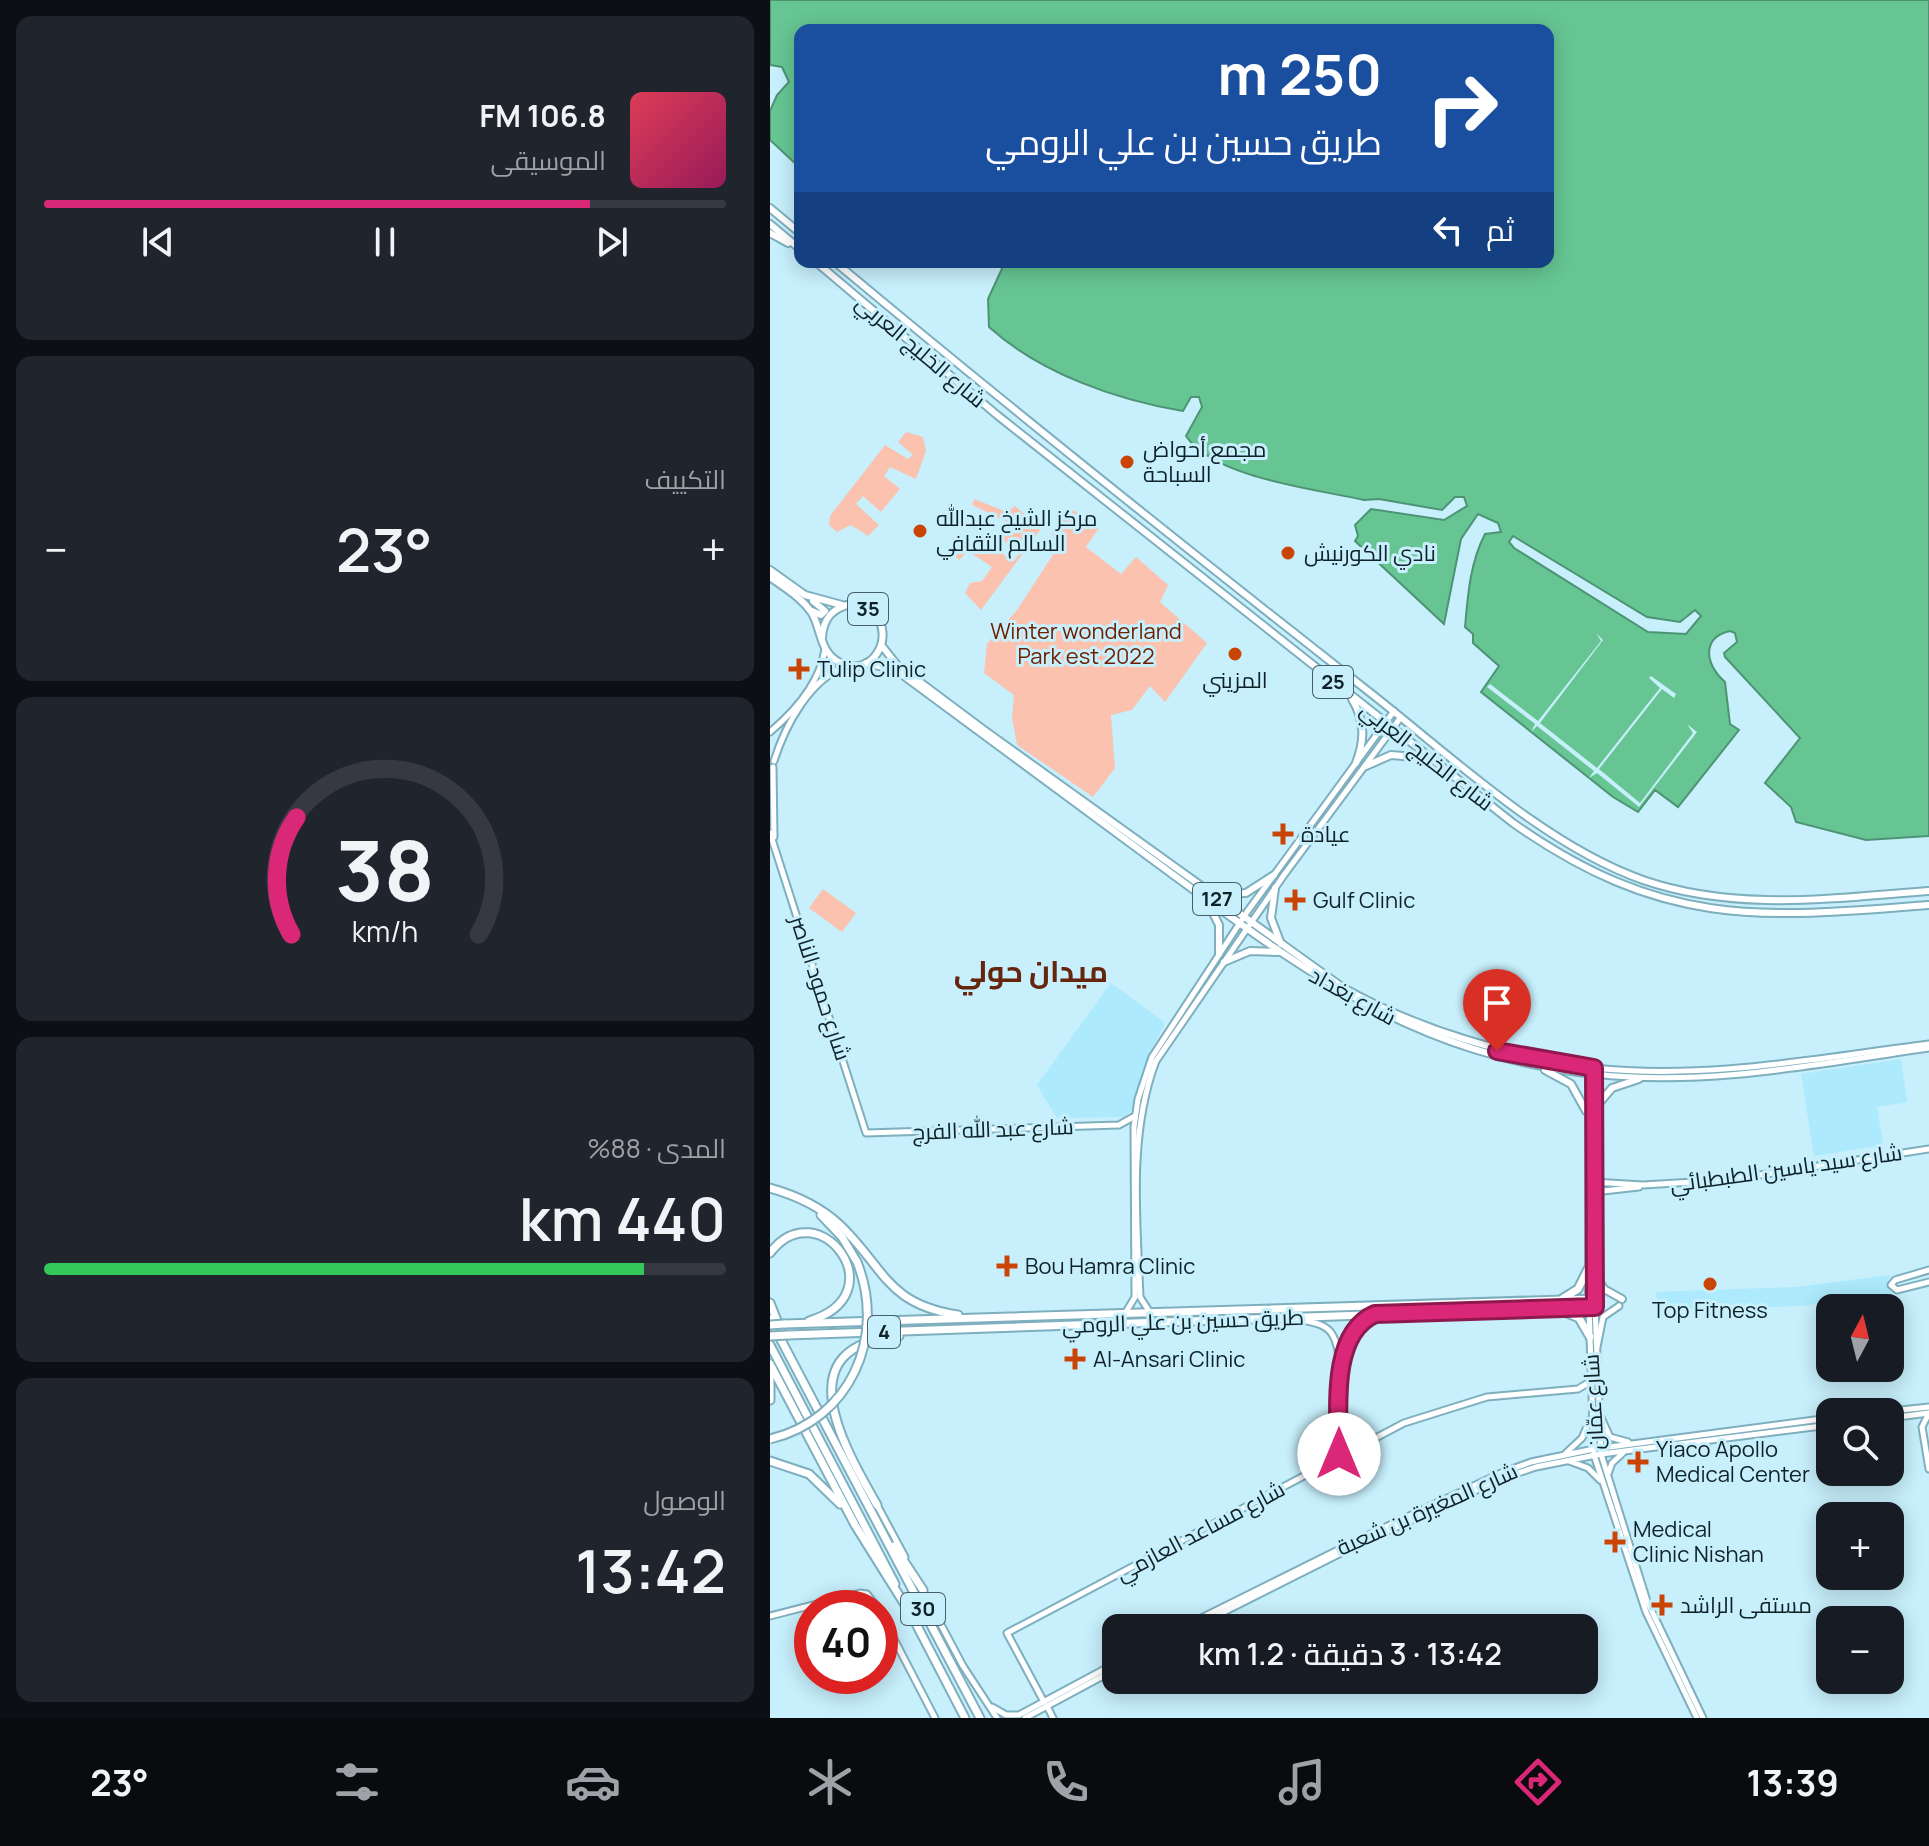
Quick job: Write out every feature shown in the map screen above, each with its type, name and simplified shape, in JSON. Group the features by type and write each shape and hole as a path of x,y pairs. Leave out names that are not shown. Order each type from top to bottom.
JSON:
{"highway":[{"path":"770,1188 799,1199 841,1226 877,1273 898,1293 932,1309 976,1318"},
{"path":"770,1439 791,1433 816,1419 838,1398 855,1373 864,1349 868,1322 865,1285 857,1262 836,1230 799,1199"},
{"path":"770,1253 784,1239 808,1233 830,1240 846,1258 849,1280 841,1303 829,1314 798,1324"},
{"path":"1560,1300 1578,1289 1591,1270"},
{"name":"طريق حسين بن علي الرومي","path":"770,1336 1390,1314 1521,1306 1560,1300 1592,1303"},
{"path":"770,1303 801,1378"},
{"name":"طريق حسين بن علي الرومي","path":"770,1322 798,1324 1458,1303 1554,1308 1592,1303"},
{"path":"1390,1314 1389,1309 1446,1307 1458,1303"},
{"path":"1306,1317 1379,1311 1378,1305"},
{"path":"1554,1308 1579,1318 1590,1337"},
{"name":"30","path":"770,1322 980,1718"},
{"path":"877,1505 837,1431 831,1392 838,1367 852,1351 875,1339 981,1329"},
{"name":"30","path":"770,1345 965,1718"},
{"path":"770,1364 855,1525"},
{"path":"770,1373 770,1400"},
{"path":"770,1461 796,1468 831,1492 912,1616"},
{"path":"865,1501 923,1590"}],"main road":[{"path":"770,208 794,228"},
{"path":"770,224 794,245"},
{"path":"770,233 794,247"},
{"name":"شارع الخليج العربي","path":"823,268 997,415 1350,696 1525,832 1593,874 1688,906 1743,913 1795,914 1929,905"},
{"name":"شارع الخليج العربي","path":"842,268 1066,454 1549,833 1597,860 1674,890 1721,898 1783,902 1929,891"},
{"name":"35","path":"770,570 809,597 865,607 876,615 883,627 882,646 866,663"},
{"name":"35","path":"770,577 809,609 825,648 834,660 847,666"},
{"path":"809,597 825,611 819,615 809,609"},
{"name":"35","path":"822,638 828,617 846,605"},
{"name":"شارع بغداد","path":"882,646 897,665 1281,950 1386,1016 1463,1046 1536,1065 1649,1074 1727,1070 1929,1046"},
{"path":"770,732 785,719 818,675 825,648"},
{"path":"847,666 866,663"},
{"name":"شارع بغداد","path":"866,663 896,670 1207,895"},
{"name":"شارع حمود الناصر","path":"847,666 822,680 789,724 772,766 771,815 775,842 866,1133"},
{"path":"1350,696 1362,722 1363,736 1356,763"},
{"path":"1126,1312 1135,1297 1135,1116 1152,1057 1274,875 1394,711"},
{"path":"1149,1311 1141,1302 1139,1275 1142,1105 1163,1048 1275,888 1401,717"},
{"path":"770,750 772,766"},
{"path":"1366,766 1391,755 1419,755 1432,760"},
{"name":"شارع حمود الناصر","path":"770,833 775,842"},
{"path":"1219,954 1218,920 1207,895 1242,894 1274,875"},
{"path":"1224,962 1250,951 1281,950 1271,918 1275,888"},
{"path":"1743,913 1782,911 1785,907 1783,902"},
{"name":"شارع بغداد","path":"1281,950 1359,996 1428,1029 1508,1053 1639,1079 1728,1076 1929,1046"},
{"path":"1536,1065 1571,1084 1590,1113 1608,1091 1639,1079"},
{"name":"شارع عمّان","path":"1592,1071 1591,1270 1596,1348 1597,1451"},
{"name":"شارع عمّان","path":"1590,1113 1591,1270"},
{"name":"شارع عبد الله الفرج","path":"866,1133 1119,1125 1135,1116"},
{"path":"1119,1125 1134,1135"},
{"name":"شارع سيد ياسين الطبطبائي","path":"1592,1193 1598,1189 1727,1180 1929,1149"},
{"name":"شارع سيد ياسين الطبطبائي","path":"1592,1181 1643,1185"},
{"path":"1591,1270 1604,1289 1620,1302 1603,1317 1596,1348"},
{"path":"1929,1270 1895,1280 1891,1285 1899,1290 1929,1282"},
{"name":"شارع عمّان","path":"1592,1303 1591,1396 1597,1451 1646,1612 1700,1718"},
{"path":"1339,1365 1360,1323 1375,1314"},
{"path":"1285,1317 1326,1328 1333,1335 1339,1365 1339,1454"},
{"name":"شارع مساعد العازمي","path":"1045,1704 1007,1633 1339,1454 1404,1423 1466,1402 1517,1393 1578,1389 1591,1381"},
{"path":"1578,1389 1591,1396"},
{"path":"1904,1410 1929,1407"},
{"path":"1597,1409 1610,1437 1619,1441 1645,1443"},
{"path":"1904,1417 1929,1413"},
{"path":"1922,1427 1929,1413"},
{"path":"1592,1416 1582,1438 1564,1457 1588,1468 1605,1481 1612,1463 1626,1452"},
{"path":"1911,1416 1922,1427 1929,1469"},
{"name":"شارع المغيرة بن شعبة","path":"1208,1614 1501,1473 1597,1451 1816,1420"},
{"name":"شارع المغيرة بن شعبة","path":"1597,1451 1626,1452 1816,1427"},
{"name":"شارع المغيرة بن شعبة","path":"1220,1614 1349,1549 1503,1478 1564,1457"},
{"path":"877,1505 997,1718"},
{"path":"770,1616 794,1611"},
{"path":"898,1647 935,1718"},
{"path":"1025,1718 1102,1671"},
{"path":"988,1704 1011,1717 1102,1676"},
{"path":"1045,1704 1053,1718"}],"shaded area":[{"path":"770,0 1929,0 1929,836 1866,840 1796,822 1791,807 1765,783 1800,738 1725,657 1724,653 1737,642 1735,633 1730,631 1714,640 1709,653 1710,661 1725,682 1730,724 1739,730 1678,807 1655,790 1638,812 1613,797 1481,692 1499,666 1473,643 1473,634 1465,627 1467,603 1480,545 1485,534 1501,532 1498,523 1478,514 1461,539 1444,624 1355,541 1358,536 1355,525 1371,509 1444,520 1467,506 1464,497 1455,497 1442,510 1379,499 1364,500 1242,472 1200,450 1186,436 1202,407 1199,397 1191,397 1183,411 1106,392 1031,358 989,327 988,299 1002,268 1554,268 1554,24 794,24 794,162 770,140 770,111 777,95 789,82 782,67 770,65","holes":["1513,536 1647,617 1680,622 1695,610 1701,616 1686,634 1648,632 1509,542"]},
{"path":"1111,983 1163,1021 1164,1026 1148,1055 1131,1111 1124,1117 1057,1118 1037,1085"},
{"path":"1901,1059 1907,1102 1877,1107 1883,1145 1814,1156 1801,1074"},
{"path":"1890,1275 1887,1287 1892,1294 1816,1294 1816,1304 1799,1306 1657,1311 1656,1292 1796,1287"}],"green space":[{"path":"906,432 923,437 926,451 916,479 890,467 884,476 900,489 881,512 863,496 856,504 879,525 868,536 851,525 837,532 829,525 830,516 885,445 908,459 913,455 898,442"},
{"path":"974,499 1007,512 1015,506 1038,526 1049,518 981,610 965,593 970,583 982,581 992,567 968,551 959,560 954,555 962,545 984,554 991,547 1014,561 1021,552 1001,539 1008,522 972,505"},
{"name":"Winter wonderland Park est 2022","path":"1073,510 1099,528 1086,547 1121,574 1136,557 1168,585 1160,602 1207,643 1165,702 1150,686 1132,710 1111,715 1115,768 1093,797 1017,745 1012,718 1014,695 984,673 987,644 1017,610 1056,550 1052,532"},
{"path":"823,889 856,913 842,932 809,908"}],"pier":[{"path":"1596,633 1603,640 1540,723 1597,768 1660,688 1649,678 1651,676 1676,694 1674,698 1662,689 1599,769 1640,803 1693,733 1687,724 1697,732 1639,807 1597,773 1589,778 1594,771 1537,726 1531,732 1535,724 1487,687 1490,684 1538,721 1601,641"}],"place":[{"name":"مجمع أحواض السباحة","path":"1127,462"},
{"name":"مركز الشيخ عبدالله السالم الثقافي","path":"920,531"},
{"name":"نادي الكورنيش","path":"1288,553"},
{"name":"المزيني","path":"1235,654"},
{"name":"Tulip Clinic","path":"799,669"},
{"name":"عيادة","path":"1283,834"},
{"name":"Gulf Clinic","path":"1295,900"},
{"name":"Bou Hamra Clinic","path":"1007,1266"},
{"name":"Top Fitness","path":"1710,1284"},
{"name":"Al-Ansari Clinic","path":"1075,1359"},
{"name":"Yiaco Apollo Medical Center","path":"1638,1462"},
{"name":"Medical Clinic Nishan","path":"1615,1542"},
{"name":"مستفى الراشد","path":"1662,1605"}],"district":[{"name":"ميدان حولي","path":"1031,972"}],"route":[{"path":"1339,1454 1339,1365 1357,1327 1365,1319 1375,1314 1595,1307 1592,1193 1594,1068 1497,1051"}]}
